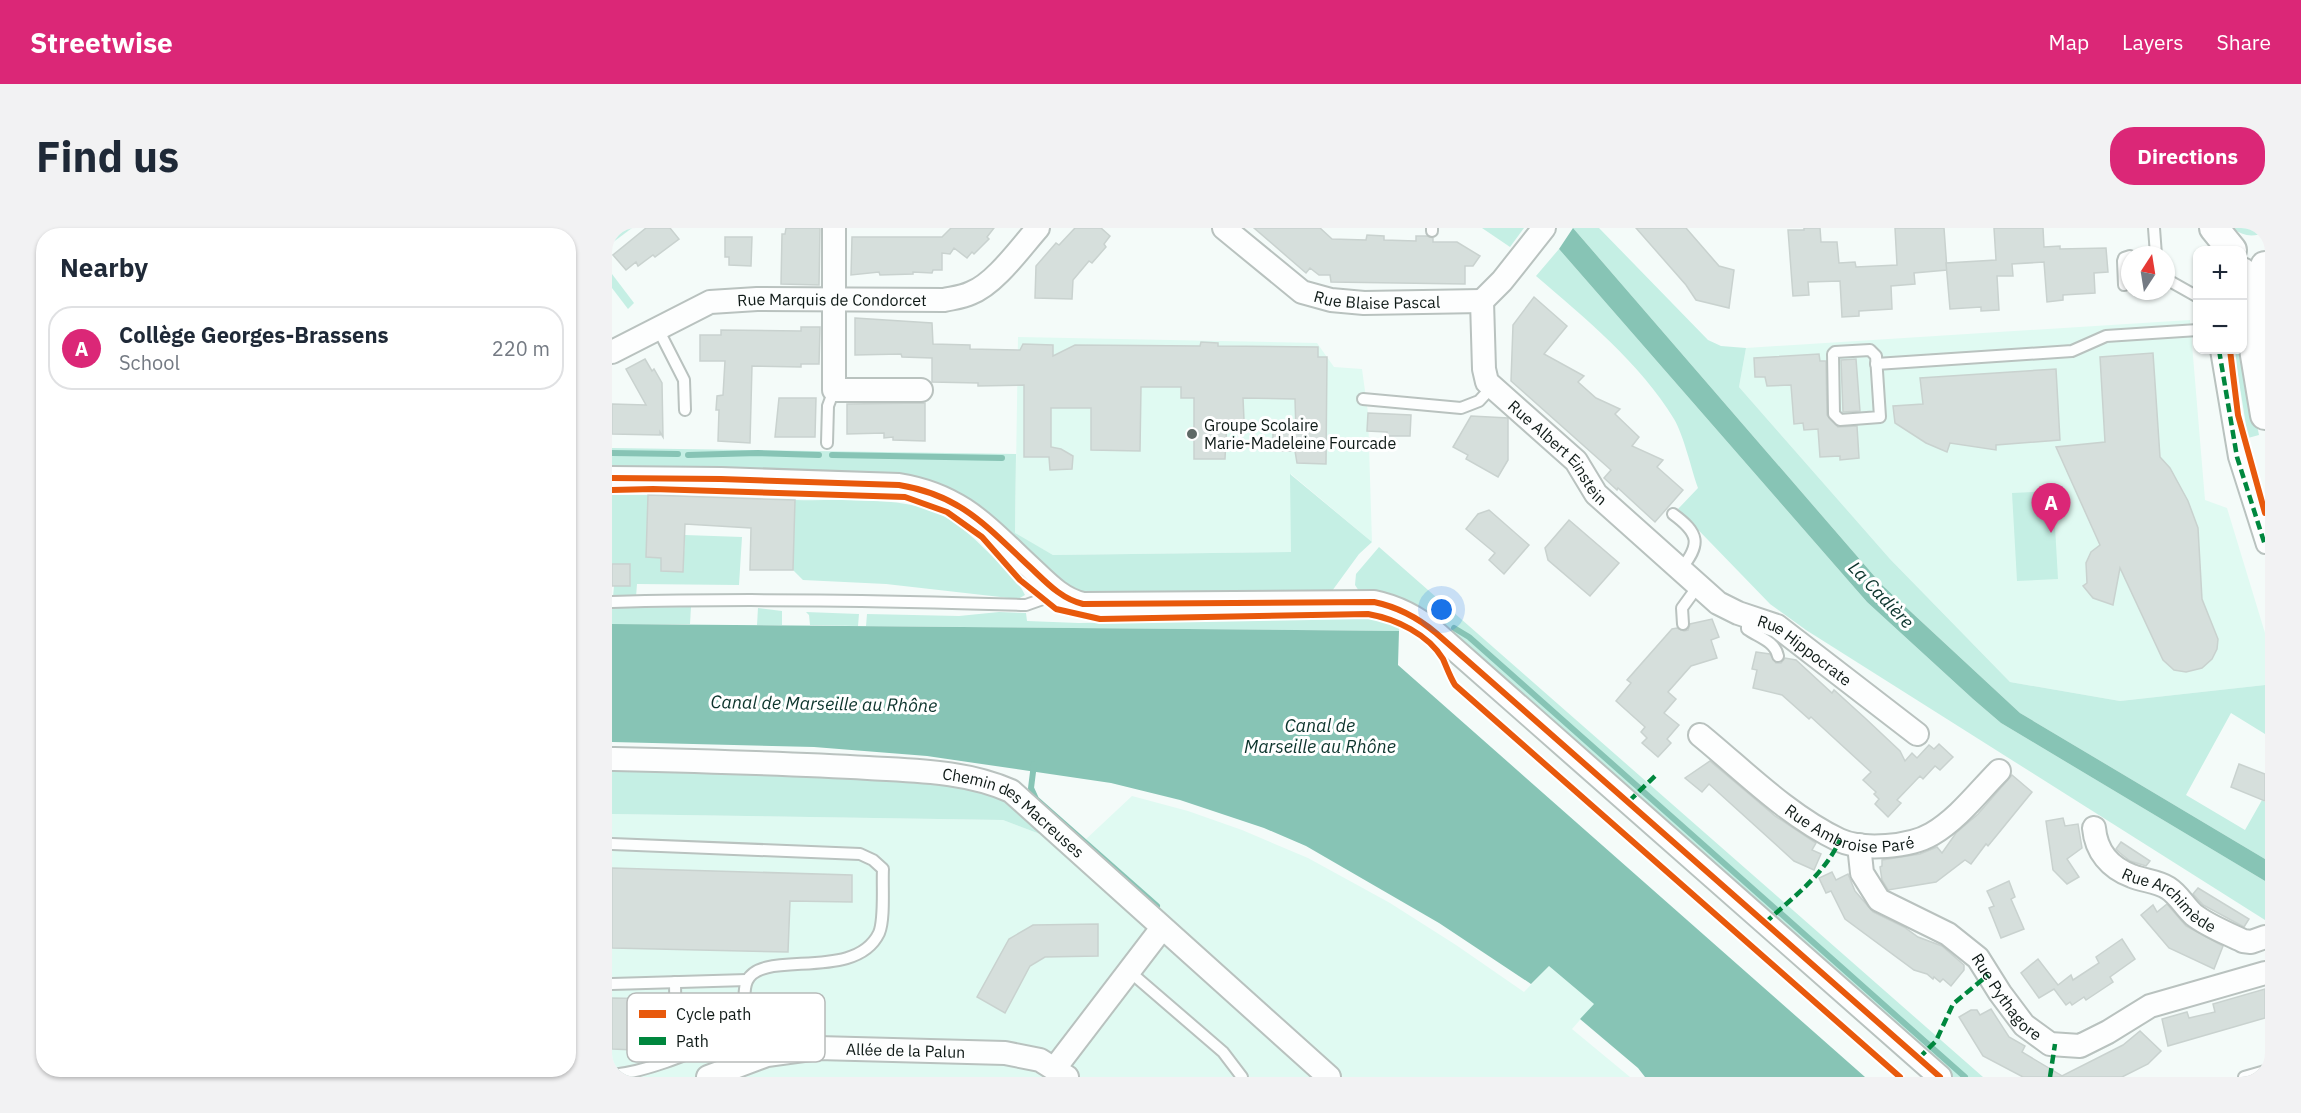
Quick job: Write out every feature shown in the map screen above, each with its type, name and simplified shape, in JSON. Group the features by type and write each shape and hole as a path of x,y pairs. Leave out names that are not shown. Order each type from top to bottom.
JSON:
{"street":[{"path":"834,228 834,390 921,390"},
{"name":"Rue Marquis de Condorcet","path":"612,352 710,302 757,299 944,300 973,293 994,276 1038,228"},
{"name":"Rue Blaise Pascal","path":"1231,230 1302,292 1331,300 1364,303 1482,301"},
{"path":"1482,301 1539,235"},
{"path":"2227,243 2254,252 2265,251"},
{"path":"2251,313 2265,266"},
{"path":"2247,295 2265,415"},
{"name":"Rue Albert Einstein","path":"1482,301 1484,369 1487,382 1576,461 1596,494 1688,578"},
{"path":"2220,354 2237,457 2265,545"},
{"path":"612,478 899,485 917,488 946,498 970,512 1054,589 1074,602 1095,605 1374,602 1400,609 1436,633 1940,1077"},
{"name":"Rue Hippocrate","path":"1688,578 1718,603 1777,626 1917,734"},
{"name":"Rue Ambroise Paré","path":"1700,735 1800,817 1840,840 1859,845 1905,845 1931,834 1952,820 1999,771"},
{"name":"Chemin des Macreuses","path":"612,759 801,764 955,774 975,777 1011,791 1329,1077"},
{"name":"Rue Archimède","path":"2094,828 2099,850 2109,863 2132,876 2163,885 2178,896 2195,916 2243,941 2251,942 2265,937"},
{"name":"Rue Pythagore","path":"1859,845 1862,873 1879,900 1948,934 1978,958 2024,1025 2050,1044 2080,1046 2150,1006 2265,973"},
{"path":"1061,1072 1130,970 1162,928"},
{"name":"Allée de la Palun","path":"825,1048 1005,1053 1040,1060 1061,1072"},
{"name":"Allée de la Palun","path":"708,1077 747,1062"}],"lane":[{"path":"2154,228 2155,246"},
{"path":"2175,284 2193,294"},
{"path":"658,329 684,380 685,410"},
{"path":"1876,364 2072,351 2106,336 2193,330"},
{"path":"1870,350 1876,356 1876,364 1880,417 1840,420 1836,418 1833,354 1870,350"},
{"path":"1363,399 1461,408 1479,401 1492,387"},
{"path":"826,443 828,406 834,390"},
{"path":"1673,514 1693,531 1694,540 1683,608 1683,624"},
{"path":"612,602 701,599 1026,605 1043,599 1054,589"},
{"path":"1747,616 1745,625 1747,629 1770,643 1778,652 1778,656"},
{"path":"612,844 860,854 873,860 883,869 880,931 873,943 860,954 831,963 804,963 756,972 747,980 745,993"},
{"path":"1130,970 1223,1052 1242,1077"},
{"path":"612,984 747,980"},
{"path":"675,982 675,993"},
{"path":"612,1075 623,1074 660,1062"},
{"path":"2244,1077 2265,1071"}],"shaded area":[{"path":"612,228 632,228 612,243"},
{"path":"1482,228 1524,228 1510,247"},
{"path":"1573,228 1599,228 1708,340 1721,346 1746,348 1739,387 1890,559 2010,682 2120,701 2265,685 2265,734 2231,713 2186,795 2245,830 2262,800 2265,802 2265,859 2020,713 1882,585"},
{"path":"2232,228 2265,228 2265,232 2248,235"},
{"path":"1559,249 1867,602 2001,723 2265,881 2265,920 1806,630 1770,604 1678,509 1698,488 1678,426 1661,399 1611,342 1536,276"},
{"path":"612,274 634,303 628,309 612,288"},
{"path":"2190,320 2205,500 2227,508 2265,633 2265,685 2120,701 2010,682 1890,559 1739,387 1746,348"},
{"name":"Groupe Scolaire Marie-Madeleine Fourcade","path":"1018,337 1317,343 1334,367 1362,369 1368,413 1372,542 1291,474 1292,552 1053,555 1015,534"},
{"path":"2235,354 2243,354 2259,435 2248,438"},
{"path":"612,448 1016,454 1015,533 1053,555 1291,552 1290,474 1372,542 1359,554 1332,591 1076,595 952,492 612,471"},
{"path":"2053,491 2058,579 2017,581 2012,493"},
{"path":"612,495 648,495 647,557 661,557 662,495 682,496 663,515 661,571 683,571 685,535 742,537 739,585 637,584 636,597 613,597 614,586 630,586 630,564 612,564"},
{"path":"795,500 879,501 913,505 936,512 961,527 976,540 1018,583 1025,595 1018,599 886,584 803,580 793,570"},
{"path":"1379,547 1983,1077 1951,1077 1433,621 1359,591 1355,585 1356,574"},
{"path":"691,607 690,624 612,624 612,608"},
{"path":"758,608 782,611 782,625 757,625"},
{"path":"806,612 859,614 858,626 810,625 809,615"},
{"path":"999,612 1026,613 1027,621 1079,623 1367,618 1399,627 1399,631 866,626 867,614 959,616"},
{"path":"612,768 913,779 998,794 1044,831 1040,834 1003,820 612,814"},
{"path":"1132,796 1188,811 1242,830 1308,858 1390,903 1524,992 1549,966 1594,1004 1572,1029 1630,1077 612,1077 612,814 1003,820 1040,834 1069,855"}],"water":[{"name":"La Cadière","path":"1573,228 1882,585 2020,713 2265,859 2265,881 2001,723 1867,602 1559,249"},
{"name":"Canal de Marseille au Rhône","path":"612,624 1399,631 1398,665 1865,1077 1645,1077 1638,1068 1580,1019 1594,1004 1549,966 1531,984 1439,923 1306,846 1264,828 1180,800 1111,783 927,756 814,747 612,742"}],"building":[{"path":"646,228 670,228 679,239 655,257 653,255 638,266 636,262 626,270 613,255"},
{"path":"786,228 820,228 819,285 781,284 782,234 785,234"},
{"path":"951,228 994,228 987,237 989,239 967,258 954,248 950,254 942,253 942,270 933,270 932,273 880,275 879,272 851,275 852,237 942,237"},
{"path":"1075,228 1101,228 1110,236 1104,244 1106,247 1092,263 1089,261 1073,280 1072,299 1035,298 1036,266 1056,243 1059,245"},
{"path":"1254,228 1320,228 1332,239 1366,240 1367,235 1384,236 1384,240 1416,241 1416,236 1427,236 1433,238 1433,242 1457,242 1480,256 1473,266 1465,266 1465,284 1331,282 1330,275 1319,275 1310,268 1306,273"},
{"path":"1636,228 1686,228 1719,266 1734,270 1729,308 1696,300 1686,285"},
{"path":"1804,228 1820,228 1821,242 1837,242 1839,263 1855,262 1856,267 1897,265 1895,228 1944,228 1947,270 1914,273 1915,284 1891,286 1892,309 1859,311 1859,316 1842,317 1840,281 1808,282 1809,295 1793,296 1788,230 1804,230"},
{"path":"1994,228 2043,228 2044,247 2106,248 2108,272 2094,273 2095,293 2063,295 2063,300 2047,302 2044,262 2012,264 2013,276 1997,276 1999,310 1981,311 1981,307 1950,309 1946,263 1996,260"},
{"path":"725,237 752,237 751,266 729,265 729,257 725,257"},
{"path":"1534,297 1567,326 1544,354 1584,376 1578,382 1596,398 1620,409 1615,414 1639,437 1632,446 1663,460 1657,467 1683,490 1655,522 1604,478 1611,470 1511,381 1513,325"},
{"path":"855,318 932,323 933,344 970,345 970,349 1020,350 1023,344 1053,345 1053,356 1075,345 1200,346 1201,342 1218,343 1218,346 1318,347 1318,357 1327,357 1326,464 1297,463 1295,451 1273,451 1273,432 1296,432 1295,399 1243,398 1244,420 1227,420 1225,459 1194,459 1194,398 1181,398 1181,387 1141,387 1140,451 1091,450 1091,408 1051,408 1051,447 1061,449 1073,456 1072,469 1050,470 1049,457 1024,457 1024,385 978,386 978,383 932,382 932,358 902,357 901,354 855,355"},
{"path":"801,327 820,327 819,364 801,364 801,367 752,366 750,443 718,441 717,396 723,395 725,361 700,361 700,335 721,335 721,330 801,331"},
{"path":"2153,353 2160,457 2170,468 2188,501 2198,528 2202,599 2218,639 2217,649 2212,659 2202,668 2186,672 2174,670 2163,660 2120,568 2113,605 2093,598 2083,586 2087,583 2086,563 2091,552 2100,545 2056,447 2105,442 2100,357"},
{"path":"1819,354 1820,361 1826,361 1827,415 1838,427 1857,426 1859,458 1840,460 1840,456 1820,457 1818,429 1804,430 1803,423 1794,424 1791,385 1767,386 1765,377 1755,377 1754,358"},
{"path":"645,359 662,383 663,437 660,432 660,435 612,434 612,404 646,405 626,369"},
{"path":"1856,359 1860,411 1843,412 1841,360"},
{"path":"2056,369 2060,440 1996,445 1996,450 1950,443 1947,452 1926,443 1895,423 1893,406 1923,404 1920,378"},
{"path":"779,398 816,398 815,437 775,437"},
{"path":"925,403 925,441 893,440 893,437 884,438 884,433 847,434 847,404"},
{"path":"1368,413 1411,415 1410,436 1387,436 1387,432 1367,431"},
{"path":"1471,416 1508,418 1508,460 1498,477 1466,459 1468,455 1453,447"},
{"path":"648,495 795,500 793,570 750,570 751,528 685,524 683,572 661,571 661,558 646,557"},
{"path":"1489,510 1529,545 1504,574 1489,560 1495,553 1466,529 1478,514"},
{"path":"1569,520 1619,563 1590,596 1548,560 1545,548"},
{"path":"612,564 630,564 630,586 612,586"},
{"path":"1712,619 1719,637 1711,640 1717,658 1691,666 1668,692 1676,699 1664,713 1679,725 1667,739 1671,743 1658,757 1642,743 1647,738 1641,732 1645,727 1616,701 1631,683 1627,680 1672,629 1688,630 1690,624"},
{"path":"1756,652 1770,654 1776,663 1781,663 1785,658 1796,660 1832,693 1834,690 1865,718 1900,751 1905,761 1912,753 1917,758 1929,745 1934,749 1939,744 1953,757 1940,770 1935,766 1923,779 1920,776 1897,800 1901,803 1888,817 1875,804 1879,799 1874,794 1876,792 1863,780 1871,772 1811,717 1809,719 1782,695 1753,688 1757,670 1752,669"},
{"path":"1710,761 1775,816 1816,843 1812,850 1821,854 1814,870 1794,861 1709,784 1702,792 1685,778"},
{"path":"2239,764 2265,774 2265,801 2231,787"},
{"path":"2012,775 2032,792 1971,864 1965,860 1936,882 1888,890 1882,880 1880,867 1882,860 1920,854 1937,847 1942,853 1956,833 1978,814"},
{"path":"2063,818 2065,826 2078,824 2082,848 2067,859 2079,877 2067,884 2053,870 2046,821"},
{"path":"2121,842 2150,861 2146,866 2130,861 2116,849"},
{"path":"612,868 852,875 852,902 790,901 788,952 612,948"},
{"path":"1832,872 1836,880 1848,874 1855,891 1873,912 1904,927 1918,937 1942,946 1964,965 1964,970 1951,986 1943,979 1940,982 1934,977 1933,979 1927,974 1914,970 1845,919 1831,891 1826,893 1819,878"},
{"path":"2009,881 2015,897 2011,899 2024,929 2001,938 1989,908 1994,906 1987,891"},
{"path":"2198,888 2249,919 2244,927 2203,905 2193,894"},
{"path":"2167,904 2186,926 2223,946 2214,969 2169,948 2141,915 2153,905 2157,912"},
{"path":"1098,924 1098,956 1045,957 1030,966 1005,1013 977,997 1009,939 1033,925"},
{"path":"2122,939 2135,959 2110,977 2113,982 2086,1000 2084,997 2072,1005 2070,1002 2066,1005 2054,989 2039,998 2021,973 2038,959 2058,985 2071,975 2073,980 2099,963 2096,957"},
{"path":"2265,989 2265,1018 2168,1046 2162,1019 2187,1012 2189,1018 2215,1012 2213,1004"},
{"path":"612,998 627,998 627,1050 612,1049"},
{"path":"1991,1009 2009,1037 2025,1046 2022,1052 2062,1076 2123,1045 2140,1031 2161,1051 2148,1064 2122,1077 2023,1077 1983,1056 1959,1017 1971,1010 1977,1010 1980,1015"}],"waterway":[{"path":"612,453 678,454"},
{"path":"688,455 758,453 819,455"},
{"path":"832,455 1002,458"},
{"path":"1454,628 1469,637 1965,1077"},
{"path":"1034,764 1031,788 1036,799 1157,906"}],"marked path":[{"path":"2220,354 2237,457 2265,545"},
{"path":"1629,801 1655,776"},
{"path":"1765,923 1817,875 1840,840"},
{"path":"1919,1058 1936,1041 1953,1004 1988,975"},
{"path":"2050,1077 2055,1044"}],"cycle path":[{"path":"2230,354 2238,415 2265,513"},
{"path":"612,478 899,485 921,490 940,496 972,515 1054,589 1075,602 1083,604 1374,602 1399,610 1414,617 1436,633 1940,1077"},
{"path":"612,490 653,489 905,497 947,512 982,537 1020,580 1056,609 1100,619 1368,614 1400,624 1420,635 1437,650 1455,685 1900,1077"}],"place":[{"name":"Groupe Scolaire Marie-Madeleine Fourcade","path":"1192,434"},
{"name":"Collège Georges-Brassens","path":"2051,533"}]}
